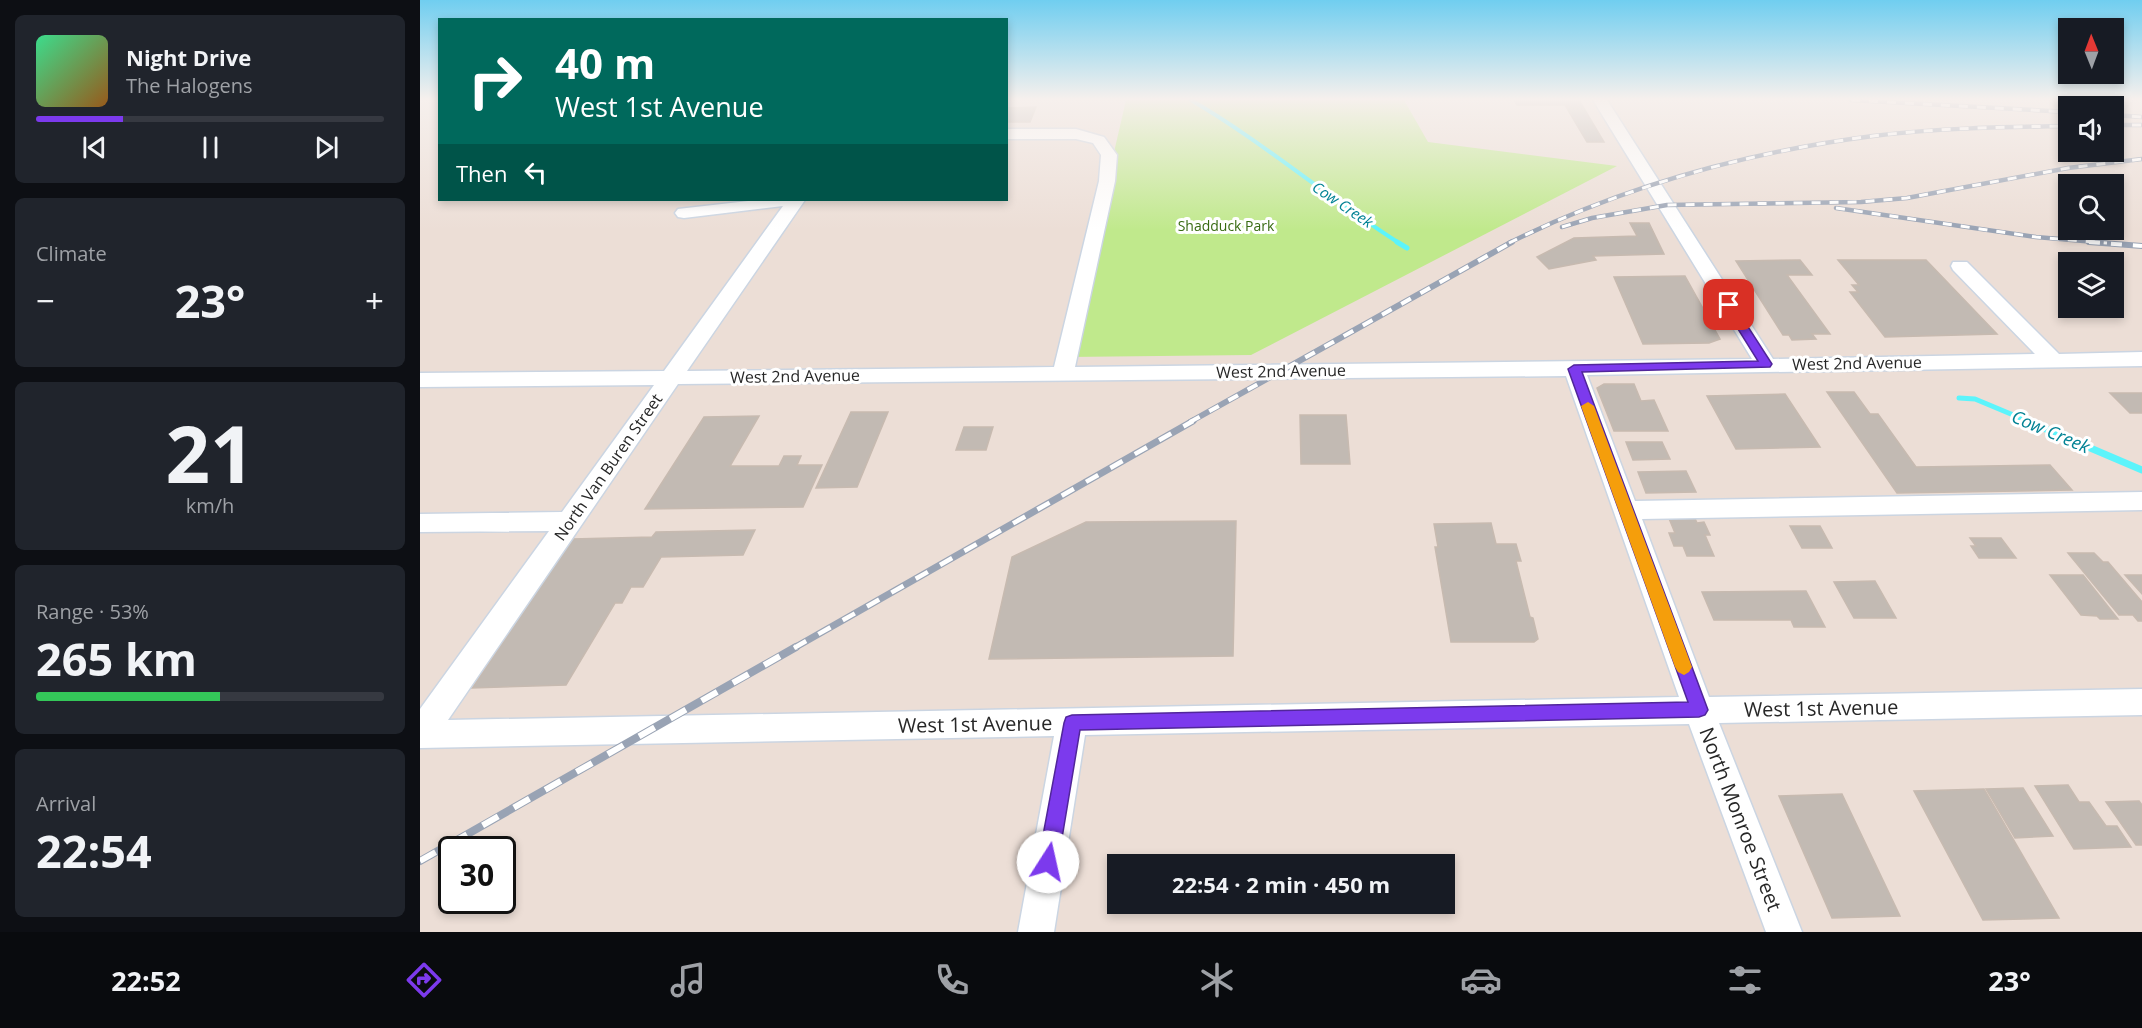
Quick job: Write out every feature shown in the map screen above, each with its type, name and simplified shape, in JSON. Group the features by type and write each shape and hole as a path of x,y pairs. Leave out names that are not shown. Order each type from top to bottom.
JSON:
{"street":[{"path":"1063,373 1107,181 1109,155 1101,143"},
{"path":"1627,143 1766,364"},
{"path":"684,213 780,201"},
{"name":"North Van Buren Street","path":"420,734 795,201"},
{"path":"1960,266 2053,360"},
{"name":"West 2nd Avenue","path":"420,380 1574,369 2142,359"},
{"name":"North Monroe Street","path":"1574,369 1699,710 1784,932"},
{"path":"1626,510 2142,501"},
{"path":"420,523 570,521"},
{"name":"West 1st Avenue","path":"420,734 2142,702"},
{"path":"1036,932 1072,723"}],"green space":[{"name":"Shadduck Park","path":"1116,143 1440,143 1617,166 1251,355 1067,357"}],"building":[{"path":"1630,223 1649,223 1664,254 1593,256 1596,260 1549,269 1537,257 1574,238 1637,236"},
{"path":"1800,260 1812,275 1787,275 1830,334 1812,334 1816,339 1792,340 1789,335 1783,335 1736,261"},
{"path":"1838,260 1926,260 1997,334 1885,337 1850,292 1858,292 1852,285 1859,285"},
{"path":"1685,276 1720,339 1709,343 1643,344 1614,277"},
{"path":"1604,384 1634,384 1641,401 1654,400 1668,431 1614,431 1597,388"},
{"path":"1827,392 1854,392 1870,414 1878,414 1916,467 2050,465 2072,490 1897,493"},
{"path":"2110,393 2142,393 2142,413 2130,413"},
{"path":"1785,394 1820,447 1736,449 1707,396"},
{"path":"851,412 888,412 857,487 816,488"},
{"path":"1300,415 1346,415 1350,464 1301,464"},
{"path":"759,416 730,466 779,466 784,456 801,456 797,465 822,465 803,507 645,509 704,417"},
{"path":"964,427 993,427 986,450 956,450"},
{"path":"1626,442 1662,442 1670,459 1633,460"},
{"path":"1686,471 1696,492 1646,493 1638,472"},
{"path":"1668,516 1694,516 1697,523 1704,522 1710,535 1705,535 1714,556 1687,556 1683,546 1674,546 1669,533 1675,533"},
{"path":"1236,521 1233,656 989,659 1012,557 1086,522"},
{"path":"1491,523 1496,544 1516,544 1521,561 1516,561 1538,639 1534,642 1451,642 1435,547 1438,547 1434,524"},
{"path":"1790,526 1820,526 1832,548 1802,548"},
{"path":"755,530 743,555 661,557 643,587 631,587 622,603 615,603 566,685 472,688 572,539 652,537 656,532"},
{"path":"1970,538 2001,538 2016,558 1979,558 1971,546 1976,546"},
{"path":"2068,553 2094,553 2103,562 2108,562 2142,602 2142,621 2138,621 2133,615 2119,615"},
{"path":"2050,575 2083,575 2118,619 2100,619 2097,616 2081,615"},
{"path":"2125,575 2142,575 2142,594"},
{"path":"1875,581 1896,618 1854,618 1834,582"},
{"path":"1806,591 1825,627 1794,627 1791,620 1714,620 1702,592"},
{"path":"2068,785 2079,802 2089,802 2106,826 2117,826 2131,847 2074,849 2035,786"},
{"path":"2023,788 2053,836 2015,838 1986,789"},
{"path":"1984,789 2059,918 1983,920 1914,791"},
{"path":"1842,794 1900,916 1832,918 1779,796"},
{"path":"2139,801 2142,805 2142,845 2136,845 2106,802"}],"waterway":[{"name":"Cow Creek","path":"1257,143 1399,243"},
{"name":"Cow Creek","path":"1397,242 1407,248"},
{"name":"Cow Creek","path":"1959,398 1975,399 2030,422"},
{"name":"Cow Creek","path":"2027,421 2142,470"}],"railway":[{"path":"1509,243 1596,205 1686,174 1823,143"},
{"path":"1562,227 1592,218 1667,205 1861,202 1907,198 2068,168 2142,159"},
{"path":"1836,208 2036,237 2107,243"},
{"path":"1190,422 1512,242"},
{"path":"2089,242 2142,246"},
{"path":"794,648 1193,421"},
{"path":"420,861 796,647"}],"slow traffic":[{"path":"1588,406 1684,667"}],"route":[{"path":"1048,862 1072,723 1699,710 1574,369 1766,364 1729,305"}]}
